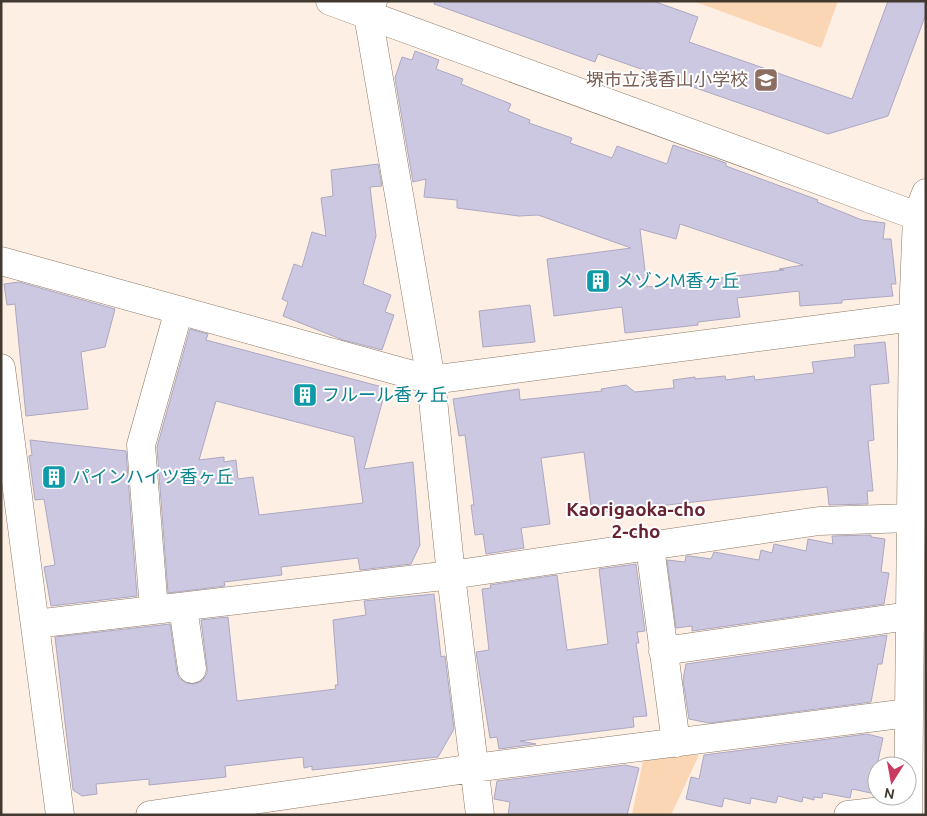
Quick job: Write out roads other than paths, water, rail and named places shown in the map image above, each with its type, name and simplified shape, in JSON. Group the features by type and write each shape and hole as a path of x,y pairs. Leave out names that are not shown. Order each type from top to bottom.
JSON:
{"street":[{"path":"330,1 370,8 923,209 912,317 908,811 848,815"},
{"path":"370,8 431,380 451,575 480,815"},
{"path":"1,260 431,380 912,317"},
{"path":"154,610 141,445 179,310"},
{"path":"1,368 60,815"},
{"path":"35,624 451,575 820,521 911,518"},
{"path":"650,547 676,743"},
{"path":"183,607 192,669"},
{"path":"663,651 910,616"},
{"path":"150,815 474,768 908,713"}],"place":[{"name":"堺市立浅香山小学校","path":"766,80"},
{"name":"メゾンM香ヶ丘","path":"598,281"},
{"name":"フルール香ヶ丘","path":"305,395"},
{"name":"パインハイツ香ヶ丘","path":"54,477"}],"district":[{"name":"Kaorigaoka-cho 2-cho","path":"636,520"}]}
